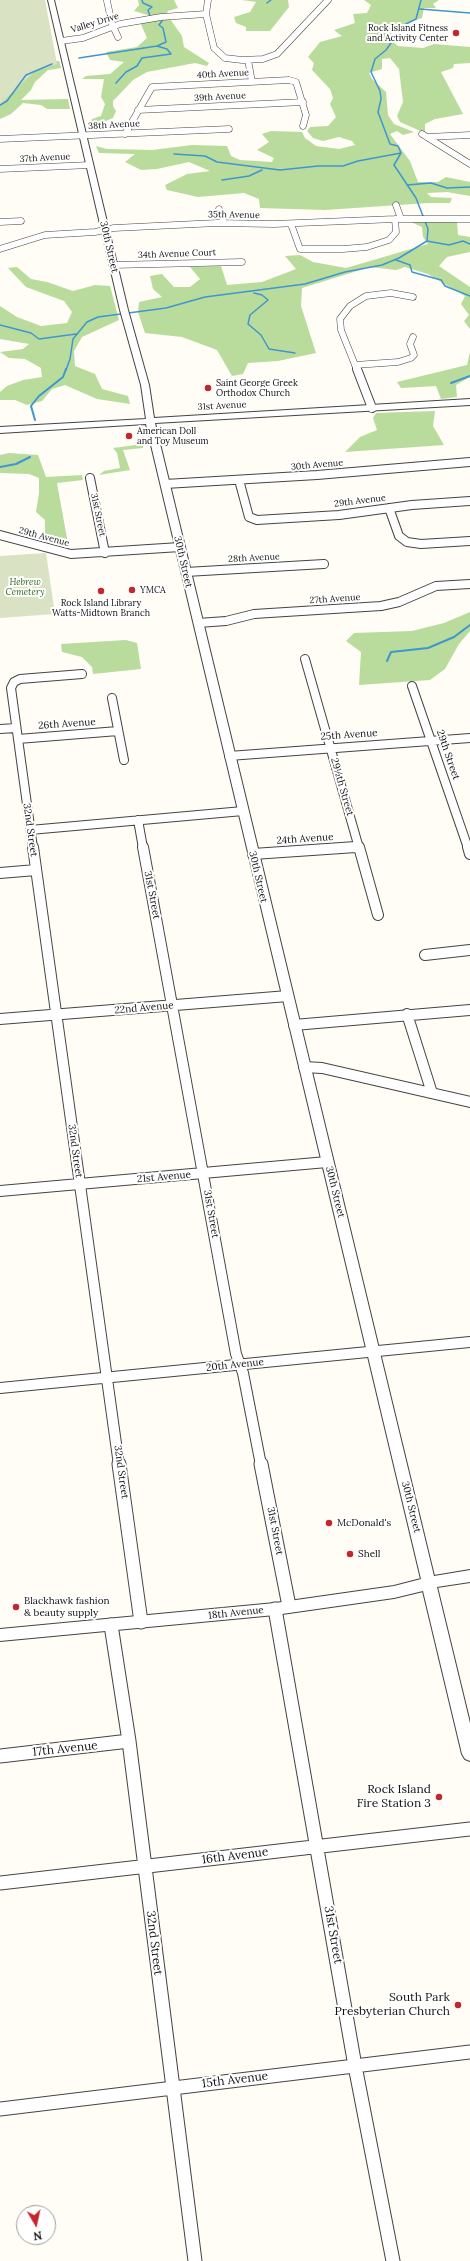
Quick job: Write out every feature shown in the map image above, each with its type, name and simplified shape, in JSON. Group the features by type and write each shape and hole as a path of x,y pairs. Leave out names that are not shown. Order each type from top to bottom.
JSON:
{"street":[{"name":"30th Street","path":"52,0 124,310 135,345 150,421 229,756 373,1352 430,1583 466,1719 470,1754"},
{"path":"208,0 206,14 211,41 216,51 229,59 248,60 266,59 277,54 328,0"},
{"path":"107,1 112,24 118,37"},
{"name":"Valley Drive","path":"61,41 79,39 114,26 154,18 206,14"},
{"path":"248,60 252,82"},
{"name":"40th Avenue","path":"138,110 152,87 252,82 295,81 303,102"},
{"path":"303,102 306,115 303,126"},
{"name":"39th Avenue","path":"138,110 303,102"},
{"path":"125,134 138,110"},
{"name":"38th Avenue","path":"0,139 229,129"},
{"path":"470,134 424,136 470,164"},
{"name":"37th Avenue","path":"0,170 90,165"},
{"path":"291,224 300,249 344,250 367,247 388,240 396,232 398,219 396,204"},
{"path":"219,209 224,223"},
{"name":"35th Avenue","path":"0,249 45,235 105,230 224,223 291,224 398,219 470,219"},
{"path":"0,222 20,221"},
{"name":"34th Avenue Court","path":"114,265 230,261 242,262"},
{"path":"372,408 340,324 340,319 350,306 362,298 378,294 397,293 413,297"},
{"path":"355,365 398,362 411,358 414,354 410,344 413,337"},
{"name":"31st Avenue","path":"0,430 470,402"},
{"name":"30th Avenue","path":"165,484 239,480 470,462"},
{"name":"31st Street","path":"90,478 105,552"},
{"name":"29th Avenue","path":"239,480 248,514 253,519 339,515 389,508 470,501"},
{"path":"389,508 399,536 407,542 420,544 470,541"},
{"name":"29th Avenue","path":"0,535 71,554 180,547"},
{"name":"28th Avenue","path":"186,572 324,564"},
{"name":"27th Avenue","path":"198,623 226,621 254,614 381,606 400,602 436,586 470,584"},
{"name":"29½th Street","path":"305,659 378,915"},
{"name":"32nd Street","path":"82,674 25,678 14,682 11,688 141,1622"},
{"name":"29th Street","path":"412,686 470,854"},
{"path":"112,698 124,760"},
{"path":"0,729 16,728"},
{"name":"26th Avenue","path":"18,739 118,731"},
{"name":"25th Avenue","path":"229,756 470,738"},
{"path":"30,830 243,811"},
{"name":"31st Street","path":"138,820 203,1173 240,1364 276,1531 289,1606"},
{"name":"24th Avenue","path":"253,854 359,847"},
{"path":"0,873 36,870"},
{"path":"425,955 470,950"},
{"name":"22nd Avenue","path":"0,1019 288,996"},
{"path":"294,1025 407,1014 470,1010"},
{"path":"407,1014 432,1093"},
{"path":"304,1067 322,1068 470,1102"},
{"name":"21st Avenue","path":"0,1191 327,1162"},
{"name":"20th Avenue","path":"0,1388 470,1342"},
{"name":"18th Avenue","path":"0,1635 275,1609 394,1592 430,1583 470,1576"},
{"name":"31st Street","path":"275,1609 355,2066 393,2261"},
{"name":"32nd Street","path":"111,1625 129,1742 195,2261"},
{"name":"17th Avenue","path":"0,1756 129,1742"},
{"name":"16th Avenue","path":"0,1883 470,1829"},
{"name":"15th Avenue","path":"0,2109 470,2052"}],"green space":[{"path":"0,0 45,0 57,64 34,72 0,104"},
{"path":"138,0 174,0 178,8 168,11 166,15 151,16 134,11 139,5"},
{"path":"242,0 288,0 289,7 270,31 246,31 246,27 236,23 234,17 250,12 256,2"},
{"path":"364,0 439,0 433,4 436,8 424,8 422,18 398,26 388,37 398,46 423,48 434,44 470,47 470,63 454,64 453,68 441,72 463,114 435,119 425,124 425,133 400,122 397,116 403,102 399,69 390,58 382,59 382,69 369,73 372,79 386,92 388,115 394,124 414,132 403,135 397,131 390,134 410,161 418,182 438,182 446,177 470,182 470,196 447,192 427,193 431,197 452,198 450,203 428,203 325,210 260,208 259,199 244,193 198,197 167,190 165,185 187,174 210,171 189,162 157,169 141,170 125,162 135,154 99,153 96,146 107,149 152,150 192,145 227,146 231,156 240,160 272,162 274,158 257,150 269,142 262,134 271,131 302,132 305,138 316,146 339,149 355,145 352,141 339,137 323,141 313,138 307,131 310,127 328,126 336,117 330,104 333,98 330,89 312,70 314,63 308,57 320,42 342,36 334,30 355,23 353,14 367,13 371,5"},
{"path":"170,19 182,36 184,47 209,63 207,66 195,63 147,72 133,80 113,101 113,106 116,111 113,118 101,123 90,124 92,119 101,116 105,104 101,97 104,79 82,79 86,76 110,74 124,62 110,60 106,52 137,47 147,38 140,22"},
{"path":"59,61 61,68 48,70 35,82 31,90 21,100 68,99 70,109 47,109 41,105 23,103 11,114 0,119 0,89 35,62"},
{"path":"411,222 457,222 458,235 470,237 470,252 447,257 439,266 470,287 470,329 464,321 469,315 461,304 465,296 428,274 405,267 396,270 370,267 302,288 301,306 316,353 278,361 248,363 243,374 232,376 217,350 182,337 145,333 138,312 139,302 162,297 153,289 150,276 162,274 174,287 190,287 200,279 190,267 221,266 227,285 262,282 296,269 285,256 300,255 313,262 346,268 428,244 423,237 422,227"},
{"path":"17,267 31,279 47,282 73,291 95,285 110,286 119,320 82,337 74,351 75,366 95,374 102,389 128,396 130,404 97,399 65,385 52,389 42,401 27,405 15,400 0,400 0,392 7,386 23,380 42,377 41,368 25,359 9,358 0,352 23,349 29,344 0,339 0,306 17,317 41,326 67,323 72,312 64,301 26,287 8,268"},
{"path":"470,352 470,377 456,385 457,397 441,399 436,386 401,388 397,382 467,365"},
{"path":"435,411 433,426 444,445 345,452 360,437 377,430 373,418 376,413"},
{"path":"143,444 143,448 123,450 130,470 99,475 104,471 120,468 117,453 113,448"},
{"path":"9,453 38,455 46,477 82,475 83,480 57,483 68,544 62,547 45,540 45,520 36,512 39,493 39,478 29,474 0,473 0,455"},
{"name":"Hebrew Cemetery","path":"46,553 55,614 0,618 0,556"},
{"path":"470,612 470,631 459,644 445,669 430,680 359,685 361,652 346,641 354,633 412,631 444,623"},
{"path":"126,640 137,643 141,669 93,674 92,667 82,657 62,652 61,644"}],"waterway":[{"path":"142,0 143,3 152,7 148,10 150,16"},
{"path":"267,3 271,0"},
{"path":"401,153 398,146 390,144 378,112 381,99 380,91 371,72 375,59 386,50 404,25 416,19 421,0"},
{"path":"420,9 470,13"},
{"path":"157,46 166,42 163,28 159,25 162,21"},
{"path":"79,58 157,46"},
{"path":"116,83 126,72 137,66 142,58 171,54 167,49 157,46"},
{"path":"0,105 7,101 26,75 52,64"},
{"path":"174,154 205,156 217,162 280,170 318,166 343,166 358,161 401,153"},
{"path":"401,153 394,165 407,185"},
{"path":"222,180 249,176 262,170"},
{"path":"407,185 431,183 447,188 470,187"},
{"path":"407,185 416,198 428,229 427,241"},
{"path":"66,370 70,359 73,339 87,322 98,317 166,308 205,297 305,284 345,272 382,265 399,258 427,241"},
{"path":"427,241 449,245 463,241 470,244"},
{"path":"396,260 410,265 412,272 441,280 445,286 470,296"},
{"path":"254,293 262,295 268,300 250,315 248,324 261,335 269,349 295,353"},
{"path":"0,325 31,333 39,339 76,334"},
{"path":"35,420 31,406 39,396 63,377 66,369"},
{"path":"451,383 470,376"},
{"path":"0,467 16,464 30,457"},
{"path":"387,661 391,652 428,648 454,637 470,625"}],"place":[{"name":"Rock Island Fitness and Activity Center","path":"456,33"},
{"name":"Saint George Greek Orthodox Church","path":"208,388"},
{"name":"American Doll and Toy Museum","path":"129,436"},
{"name":"YMCA","path":"132,590"},
{"name":"Rock Island Library Watts-Midtown Branch","path":"101,591"},
{"name":"McDonald's","path":"329,1523"},
{"name":"Shell","path":"350,1554"},
{"name":"Blackhawk fashion & beauty supply","path":"16,1607"},
{"name":"Rock Island Fire Station 3","path":"439,1797"},
{"name":"South Park Presbyterian Church","path":"458,2005"}]}
